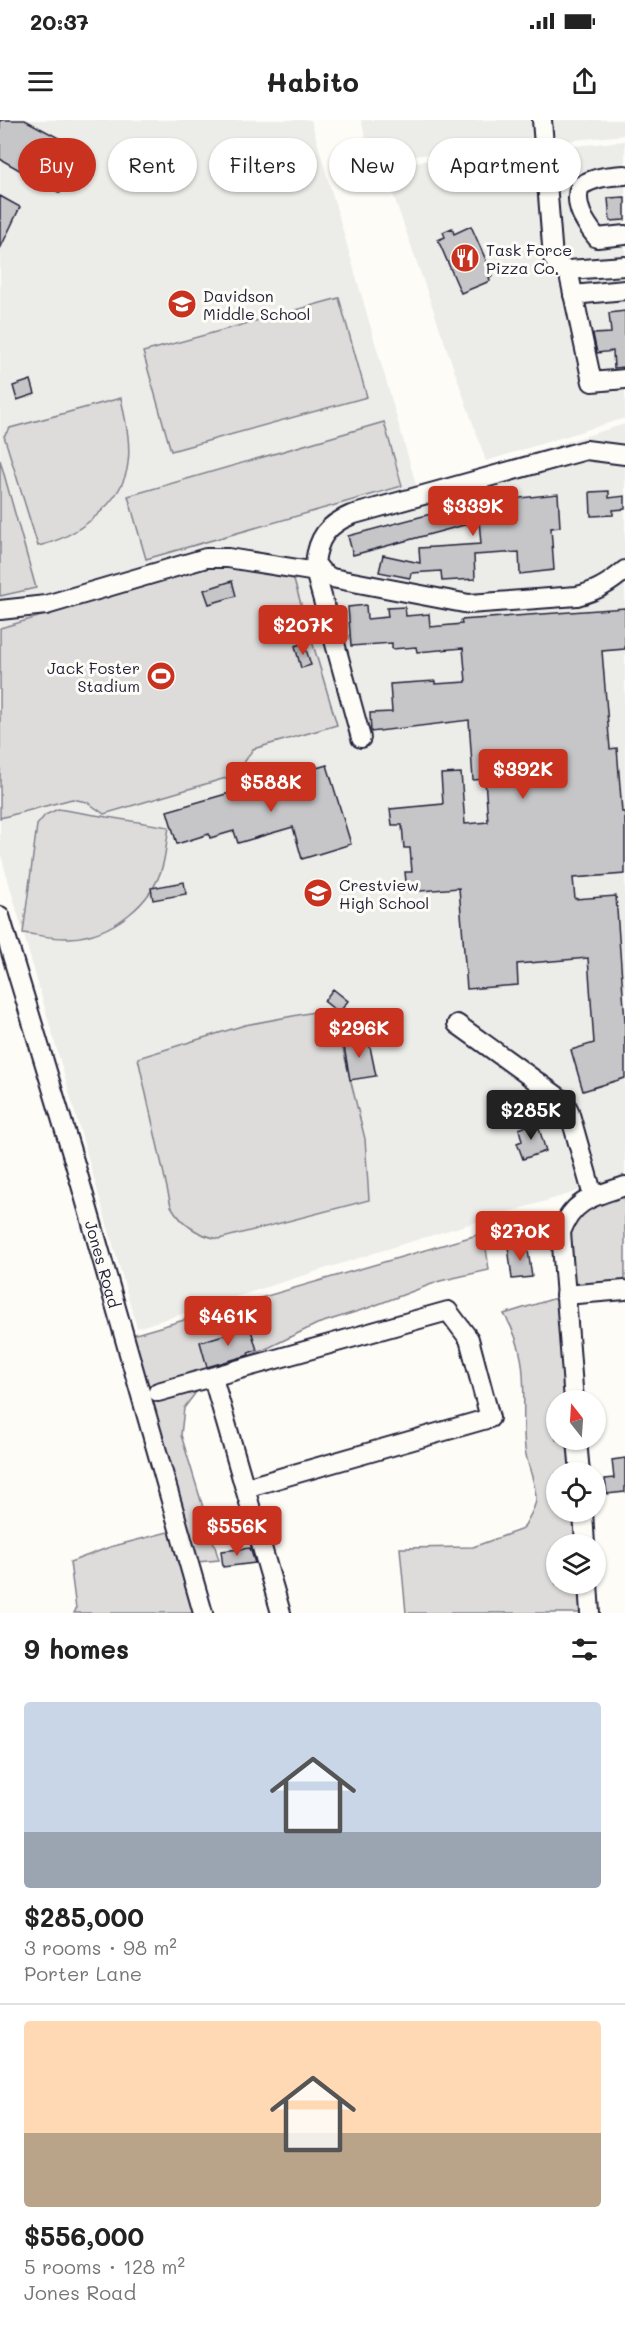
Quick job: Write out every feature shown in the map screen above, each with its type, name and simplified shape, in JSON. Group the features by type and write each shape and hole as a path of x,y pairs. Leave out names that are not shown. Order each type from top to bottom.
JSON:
{"street":[{"path":"542,120 553,258 560,268 568,270 625,266"},
{"path":"625,175 598,177 580,186 576,196 578,207 588,227 597,238 625,235"},
{"path":"568,270 592,382 625,379"},
{"path":"573,295 625,290"},
{"path":"362,738 315,563 317,546 325,531 338,520 351,515 586,450 625,455"},
{"path":"0,610 46,605 206,558 228,558 319,572 332,578 470,604 577,596 594,592 625,570"},
{"name":"Jones Road","path":"0,916 75,1164 203,1613"},
{"path":"456,1024 564,1101 569,1111 593,1196"},
{"path":"573,1390 561,1232 565,1220 577,1206 593,1196 625,1186"},
{"path":"565,1295 625,1290"},
{"path":"158,1392 448,1311 469,1339 490,1418 245,1488"},
{"path":"213,1378 281,1613"},
{"path":"589,1594 590,1613"}],"shaded area":[{"name":"Crestview High School","path":"0,120 311,120 316,138 209,138 209,192 317,192 317,141 329,182 329,192 332,192 417,488 625,424 625,1177 137,1328 0,852"},
{"path":"361,120 625,120 625,135 581,139 428,138 428,154 416,156 416,138 366,138"},
{"path":"625,141 625,418 486,461 392,192 416,192 416,162 428,161 428,192 581,192 581,145"},
{"path":"339,298 367,397 171,451 143,352"},
{"path":"121,398 129,447 125,478 108,505 82,527 52,542 38,546 4,436 10,428"},
{"path":"384,422 402,486 146,559 128,496"},
{"path":"0,460 36,588 0,596"},
{"name":"Jack Foster Stadium","path":"222,564 293,577 337,725 253,749 236,775 104,814 87,802 72,799 0,818 0,628"},
{"path":"58,809 169,827 163,864 150,892 128,915 115,924 85,936 58,938 23,933 37,825 45,815"},
{"path":"325,1010 335,1017 365,1139 369,1200 219,1239 197,1232 180,1219 171,1206 138,1058 245,1025"},
{"path":"625,1193 625,1299 572,1303 567,1234 571,1225 591,1207"},
{"path":"484,1233 489,1270 440,1281 317,1324 212,1371 184,1408 181,1435 219,1560 186,1563 201,1613 74,1613 76,1609 70,1562 110,1547 176,1530 122,1338"},
{"path":"559,1297 567,1390 546,1390 546,1450 572,1450 573,1462 546,1462 546,1522 578,1522 578,1534 546,1534 546,1594 583,1594 584,1613 406,1613 400,1548 473,1547 523,1529 536,1503 536,1493 525,1449 522,1364 513,1331 504,1314"}],"building":[{"path":"0,120 25,120 59,138 18,138 18,169 0,159"},
{"path":"0,196 20,207 0,249"},
{"path":"625,197 625,220 610,221 608,198"},
{"name":"Task Force Pizza Co.","path":"471,226 493,276 489,277 490,281 461,293 438,240 445,237 443,232 452,228 454,234"},
{"path":"625,311 625,367 614,368 613,351 597,353 593,334 611,333 609,313"},
{"path":"31,380 35,394 17,400 13,386"},
{"path":"609,491 609,498 625,496 625,509 613,510 613,515 591,516 590,492"},
{"path":"558,494 560,527 551,528 554,570 520,574 519,552 474,555 475,579 442,581 441,571 411,573 410,578 379,572 383,555 420,563 419,548 481,544 479,521 353,555 348,536 472,503"},
{"path":"232,581 236,596 209,604 204,590"},
{"path":"366,605 367,619 388,617 387,608 405,607 406,616 429,614 430,627 462,624 461,620 625,608 625,649 602,651 610,749 617,748 622,812 625,812 625,874 573,878 575,899 616,896 625,1021 625,1078 583,1091 571,1050 594,1043 588,958 517,964 518,985 467,989 459,888 407,892 405,872 412,872 410,848 404,848 402,825 392,825 390,809 443,804 441,774 461,773 465,824 488,822 485,779 473,780 469,720 371,732 370,713 392,712 390,684 435,681 435,684 466,682 463,648 417,652 416,647 392,649 392,643 351,646 348,607"},
{"path":"304,643 311,665 301,668 295,646"},
{"path":"327,765 351,844 302,859 293,827 238,843 234,831 210,838 209,834 177,844 167,811"},
{"path":"184,882 186,894 153,900 151,888"},
{"path":"333,989 348,1001 339,1013 324,1001"},
{"path":"368,1037 376,1076 350,1080 343,1041"},
{"path":"537,1122 546,1151 523,1159 517,1143 522,1141 519,1129"},
{"path":"527,1244 532,1277 512,1279 508,1246"},
{"path":"250,1327 257,1350 248,1353 249,1355 207,1367 200,1342"},
{"path":"625,1458 625,1492 607,1494 606,1479 614,1478 612,1460"},
{"path":"250,1548 255,1563 223,1567 221,1551"}],"place":[{"name":"Task Force Pizza Co.","path":"465,258"},
{"name":"Davidson Middle School","path":"182,304"},
{"name":"Jack Foster Stadium","path":"161,676"},
{"name":"Crestview High School","path":"318,893"}]}
